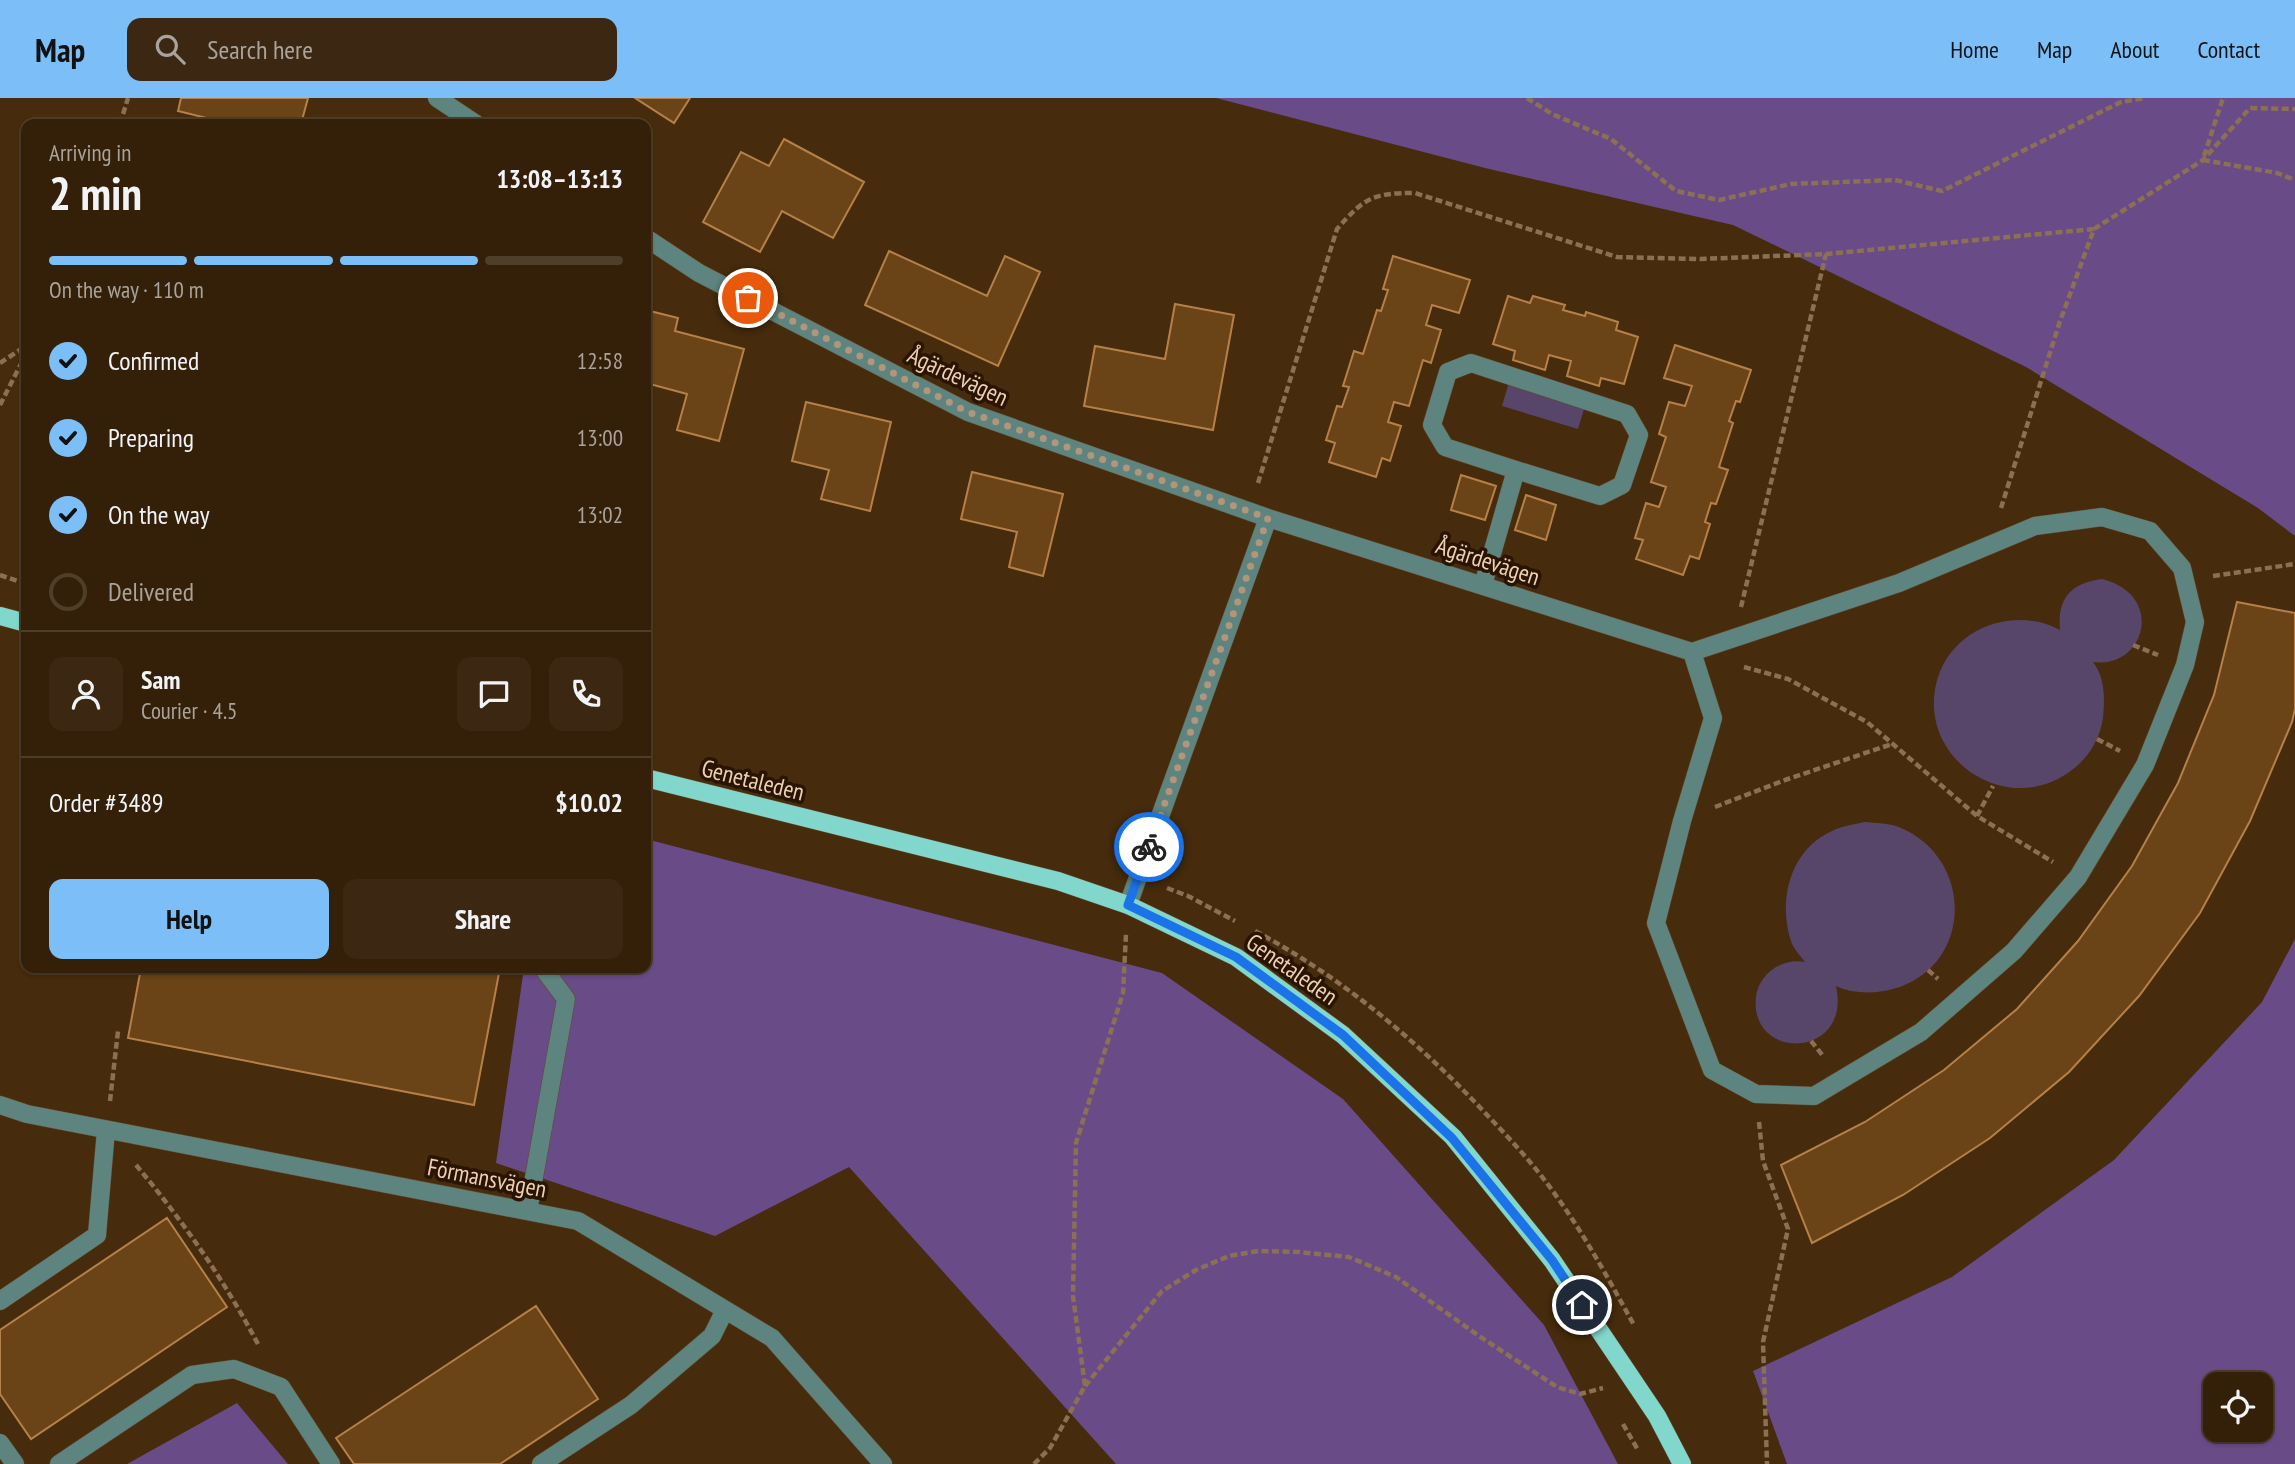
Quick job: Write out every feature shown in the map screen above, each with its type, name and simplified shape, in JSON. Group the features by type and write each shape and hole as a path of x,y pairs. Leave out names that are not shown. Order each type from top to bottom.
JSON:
{"main road":[{"path":"0,616 21,622"},
{"name":"Genetaleden","path":"651,779 1058,881 1128,905 1236,957 1343,1035 1452,1138 1552,1260 1657,1416 1682,1464"}],"street":[{"path":"437,98 468,119"},
{"name":"Ågärdevägen","path":"651,241 699,273 968,412 1268,518 1692,652"},
{"path":"1471,363 1614,409 1627,414 1639,435 1622,485 1600,496 1516,470 1445,447 1432,425 1448,372 1471,363"},
{"path":"1483,585 1516,470"},
{"path":"2102,517 2150,531 2182,568 2185,580 2195,622 2185,665 2145,765 2078,877 2014,951 1921,1032 1814,1096 1756,1094 1712,1070 1656,923 1682,821 1713,718 1692,652 1899,583 2035,526 2102,517"},
{"path":"1128,905 1268,518"},
{"path":"528,1211 566,999 547,973"},
{"name":"Förmansvägen","path":"0,1105 27,1114 578,1221 772,1338 883,1464"},
{"path":"0,1301 97,1236 107,1130"},
{"path":"541,1464 631,1405 712,1336 725,1310"},
{"path":"59,1464 192,1375 234,1369 281,1387 331,1464"},
{"path":"0,1443 15,1464"}],"path":[{"path":"122,119 128,98"},
{"path":"1527,98 1552,114 1611,139 1676,191 1719,200 1791,184 1895,180 1942,191 2121,102 2145,98"},
{"path":"2203,160 2223,98"},
{"path":"1249,511 1337,229 1357,206 1383,193 1415,193 1617,257 1700,259 1826,254 2094,229 2203,160 2250,108 2295,109"},
{"path":"2203,160 2277,173 2295,180"},
{"path":"1990,545 2059,324 2094,229"},
{"path":"1733,638 1826,254"},
{"path":"0,363 21,349"},
{"path":"0,405 21,364"},
{"path":"2185,580 2295,564"},
{"path":"0,575 21,582"},
{"path":"1740,666 1788,680 1867,722 1977,816 2078,877"},
{"path":"1682,821 1785,780 1892,744"},
{"path":"1977,816 1993,786"},
{"path":"1138,878 1188,896 1236,921"},
{"path":"1085,1386 1073,1296 1076,1143 1123,993 1128,905"},
{"path":"1248,927 1283,946 1372,1006 1455,1081 1518,1148 1558,1197 1637,1329"},
{"path":"118,1031 107,1130 170,1205 239,1307 281,1387"},
{"path":"1756,1094 1763,1161 1788,1229 1763,1342 1767,1464"},
{"path":"1034,1464 1050,1448 1085,1386 1162,1291 1196,1270 1229,1256 1258,1251 1349,1257 1396,1277 1557,1387 1580,1394 1605,1387"},
{"path":"1623,1423 1640,1454"}],"shaded area":[{"path":"1216,98 2295,98 2295,536 2258,508 2026,367 1733,225 1485,168"},
{"path":"1509,382 1585,406 1578,429 1502,406"},
{"path":"2102,579 2122,587 2135,600 2141,614 2141,629 2136,643 2125,654 2111,661 2093,662 2102,681 2104,711 2102,726 2084,759 2072,770 2046,784 2020,788 1994,784 1971,772 1952,755 1939,732 1934,706 1938,677 1946,659 1972,633 1988,625 2024,620 2043,623 2060,630 2061,609 2068,594 2082,584"},
{"path":"1864,822 1901,828 1925,843 1942,864 1952,887 1955,912 1950,937 1938,959 1919,977 1893,989 1864,992 1836,986 1837,1008 1831,1025 1819,1037 1805,1043 1789,1043 1774,1038 1762,1027 1756,1010 1757,990 1767,974 1781,964 1805,962 1792,944 1786,912 1790,879 1796,864 1817,840 1836,829"},
{"path":"651,840 1162,973 1343,1099 1544,1325 1618,1464 1116,1464 849,1167 715,1236 496,1163 523,973 651,973"},
{"path":"2295,939 2295,1464 1787,1464 1753,1371 1952,1277 2114,1160 2262,1002"},
{"path":"237,1403 288,1464 127,1464"}],"building":[{"path":"181,98 308,98 302,119 211,119 178,111"},
{"path":"635,98 690,98 674,123"},
{"path":"784,139 864,182 833,238 782,211 760,252 703,222 741,152 769,166"},
{"path":"889,251 987,296 1005,256 1040,272 998,366 865,305"},
{"path":"1393,256 1470,280 1459,313 1432,305 1426,325 1441,330 1431,363 1423,360 1409,406 1394,402 1388,422 1401,426 1390,461 1382,458 1376,477 1329,462 1335,443 1326,440 1337,406 1342,407 1349,387 1343,386 1354,351 1363,354 1377,310 1381,311 1388,290 1383,289"},
{"path":"1508,296 1530,303 1533,296 1565,305 1563,310 1585,316 1586,312 1618,322 1616,330 1638,337 1624,384 1601,378 1599,386 1567,376 1571,361 1549,355 1545,370 1513,360 1515,351 1493,344"},
{"path":"1175,304 1234,315 1213,430 1084,406 1095,346 1165,359"},
{"path":"651,311 678,318 675,331 744,349 719,441 677,430 687,394 651,384"},
{"path":"1675,345 1751,370 1740,402 1736,401 1729,421 1733,423 1719,467 1728,470 1716,504 1711,503 1705,522 1710,524 1699,559 1690,556 1683,575 1636,559 1643,540 1635,538 1646,503 1659,507 1666,487 1651,482 1666,437 1659,434 1669,402 1685,406 1692,386 1664,378"},
{"path":"806,402 891,422 870,511 821,499 829,470 792,461"},
{"path":"972,472 1063,494 1043,576 1009,567 1017,532 961,519"},
{"path":"1461,475 1496,486 1485,520 1451,510"},
{"path":"1526,495 1556,505 1546,540 1515,530"},
{"path":"2237,602 2295,613 2295,709 2250,821 2200,913 2139,996 2069,1072 1990,1138 1903,1195 1812,1243 1781,1165 1865,1122 1944,1070 2017,1009 2078,941 2132,866 2178,783 2214,695"},
{"path":"140,973 499,973 474,1105 128,1038"},
{"path":"167,1218 227,1307 31,1439 0,1394 0,1330"},
{"path":"536,1306 598,1399 500,1464 354,1464 336,1438"}],"way so far":[{"path":"748,298 968,412 1268,518 1149,847"}],"route":[{"path":"1149,847 1128,905 1236,957 1343,1035 1452,1138 1552,1260 1582,1305"}]}
